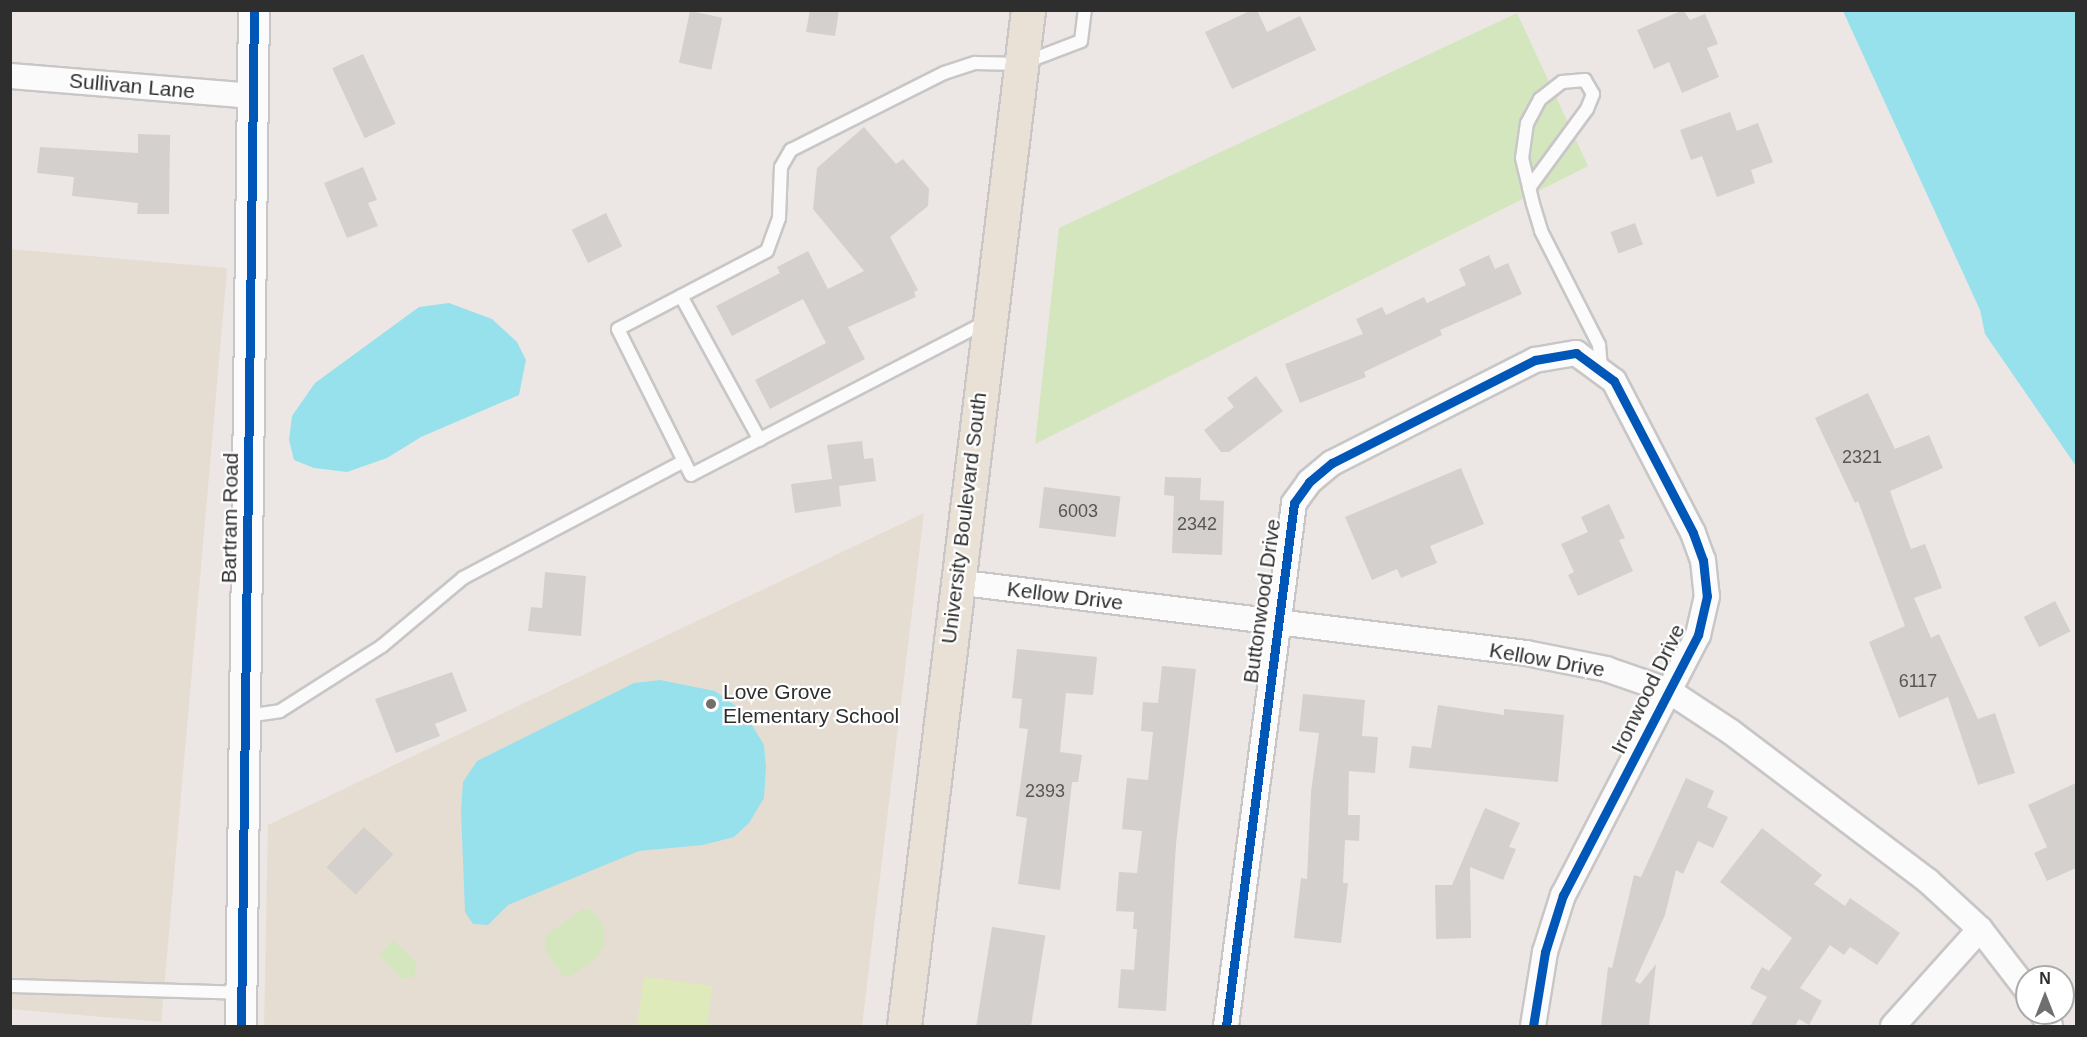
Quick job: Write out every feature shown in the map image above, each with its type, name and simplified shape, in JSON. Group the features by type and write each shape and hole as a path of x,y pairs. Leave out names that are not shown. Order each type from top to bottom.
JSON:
{"main road":[{"name":"University Boulevard South","path":"904,1026 956,582 1028,10"}],"street":[{"name":"Bartram Road","path":"241,1026 254,10"},
{"name":"Sullivan Lane","path":"10,76 253,96"},
{"name":"Ironwood Drive","path":"1533,1026 1545,952 1563,895 1698,635 1707,596 1703,560 1694,533 1614,381 1576,353"},
{"name":"Buttonwood Drive","path":"1226,1026 1276,624 1294,504 1309,482 1332,463 1535,360 1576,353"},
{"name":"Kellow Drive","path":"956,582 1276,624 1526,653 1606,669 1669,691 1731,732 1928,881 1980,929 2015,974"},
{"path":"1893,1026 1980,929"}],"lane":[{"path":"988,321 691,475 618,329 767,252 779,219 781,167 791,150 944,73 975,63 1021,64 1081,41 1085,10"},
{"path":"1529,188 1587,109 1593,94 1585,80 1562,82 1540,99 1527,123 1522,158 1529,188 1541,231 1599,345 1601,372"},
{"path":"681,296 760,440"},
{"path":"245,716 280,711 382,646 463,578 684,460"},
{"path":"10,986 242,993"}],"shaded area":[{"path":"10,249 227,268 161,1022 10,1009"},
{"name":"Love Grove Elementary School","path":"924,513 862,1026 264,1026 268,825"}],"green space":[{"path":"1517,13 1588,166 1035,444 1059,228"},
{"path":"583,909 591,910 603,924 605,945 595,960 570,976 563,976 545,950 545,936"},
{"path":"394,940 417,964 414,977 401,979 379,954"},
{"path":"644,977 712,986 707,1026 637,1026"}],"water":[{"path":"1843,11 2076,11 2076,466 1985,334 1980,310"},
{"path":"449,303 492,319 517,342 526,360 519,395 421,437 387,458 347,472 314,468 294,460 289,440 292,416 315,383 419,307"},
{"path":"660,680 715,691 737,707 752,725 764,745 766,767 764,798 749,823 734,837 703,845 639,851 508,905 488,925 473,924 465,912 461,811 463,782 477,761 634,683"}],"building":[{"path":"810,10 839,10 835,36 806,32"},
{"path":"1252,10 1257,10 1267,32 1300,16 1316,50 1232,89 1205,32"},
{"path":"1683,10 1690,20 1705,14 1718,44 1707,48 1719,77 1682,93 1669,62 1654,69 1637,30"},
{"path":"690,11 722,18 711,70 679,63"},
{"path":"363,54 396,124 365,138 332,68"},
{"path":"1730,112 1737,131 1758,123 1773,162 1751,170 1755,183 1717,197 1702,156 1691,160 1680,130"},
{"path":"864,127 896,164 903,159 929,189 928,206 890,237 918,290 914,292 916,297 848,327 865,359 770,409 755,380 826,343 803,299 732,336 716,306 780,273 777,267 808,251 828,289 864,271 813,209 817,168"},
{"path":"138,134 170,135 169,214 137,214 138,203 72,196 74,177 37,173 40,147 138,153"},
{"path":"363,167 377,200 368,203 378,226 347,238 324,183"},
{"path":"606,213 622,246 588,263 572,230"},
{"path":"1635,223 1643,245 1618,254 1611,232"},
{"path":"1489,255 1495,269 1508,263 1522,294 1440,330 1442,335 1364,372 1366,377 1300,403 1285,364 1363,334 1356,319 1382,307 1386,315 1424,297 1427,303 1466,285 1459,269"},
{"path":"1256,376 1283,411 1229,452 1221,452 1204,430 1234,407 1227,398"},
{"path":"1868,393 1895,449 1929,435 1943,468 1890,491 1911,549 1925,544 1942,588 1914,598 1931,638 1939,634 1978,719 1995,713 2015,773 1978,785 1948,697 1899,718 1869,642 1905,626 1858,501 1855,503 1815,418"},
{"path":"862,441 864,459 873,458 876,481 839,486 841,506 795,513 791,484 832,479 827,445"},
{"path":"1461,468 1484,524 1430,546 1437,563 1401,578 1397,569 1372,580 1345,517"},
{"path":"1165,477 1201,478 1200,500 1224,501 1222,555 1172,553 1174,496 1164,495"},
{"path":"1044,487 1120,496 1115,537 1039,528"},
{"path":"1609,504 1625,538 1619,540 1633,571 1578,596 1568,575 1574,572 1561,544 1588,532 1581,517"},
{"path":"545,572 586,576 581,636 528,631 531,607 542,608"},
{"path":"2055,601 2070,631 2039,647 2024,617"},
{"path":"1017,649 1097,657 1093,695 1066,693 1060,752 1082,755 1078,782 1072,782 1060,890 1018,884 1027,818 1016,816 1028,729 1019,728 1022,699 1012,698"},
{"path":"1162,666 1196,669 1176,844 1166,1011 1118,1008 1121,969 1134,970 1137,929 1133,929 1134,912 1116,911 1119,872 1137,873 1142,831 1122,829 1127,778 1148,780 1153,732 1141,731 1143,702 1158,703"},
{"path":"452,672 467,711 435,724 440,736 396,753 375,699"},
{"path":"1303,694 1365,700 1362,736 1378,737 1375,773 1349,771 1348,815 1360,815 1359,841 1345,840 1343,883 1348,883 1341,943 1294,938 1301,878 1307,879 1311,792 1319,733 1299,731"},
{"path":"1438,705 1504,715 1504,709 1564,715 1558,782 1409,768 1412,746 1431,748"},
{"path":"1686,778 1714,791 1707,807 1728,817 1713,848 1698,841 1683,874 1676,870 1665,915 1635,981 1640,984 1656,964 1649,1025 1601,1026 1608,967 1612,968 1634,875 1641,877"},
{"path":"2076,783 2076,868 2047,881 2034,853 2047,847 2028,805"},
{"path":"1485,808 1520,823 1509,847 1516,849 1503,880 1470,867 1471,938 1436,939 1435,885 1452,885"},
{"path":"364,827 393,854 356,895 326,867"},
{"path":"1762,828 1822,875 1814,884 1845,906 1850,898 1900,933 1877,965 1850,947 1844,955 1830,945 1800,988 1822,1001 1809,1025 1799,1019 1795,1026 1750,1026 1767,997 1750,988 1762,967 1769,971 1792,938 1720,882"},
{"path":"992,927 1045,935 1031,1026 976,1026"}],"cycle path":[{"path":"241,1026 254,10"},
{"path":"1226,1026 1294,503 1309,482 1332,463 1535,360 1576,353 1614,381 1693,533 1703,560 1707,596 1698,635 1563,895 1545,952 1533,1026"}],"place":[{"name":"Love Grove Elementary School","path":"711,704"}]}
